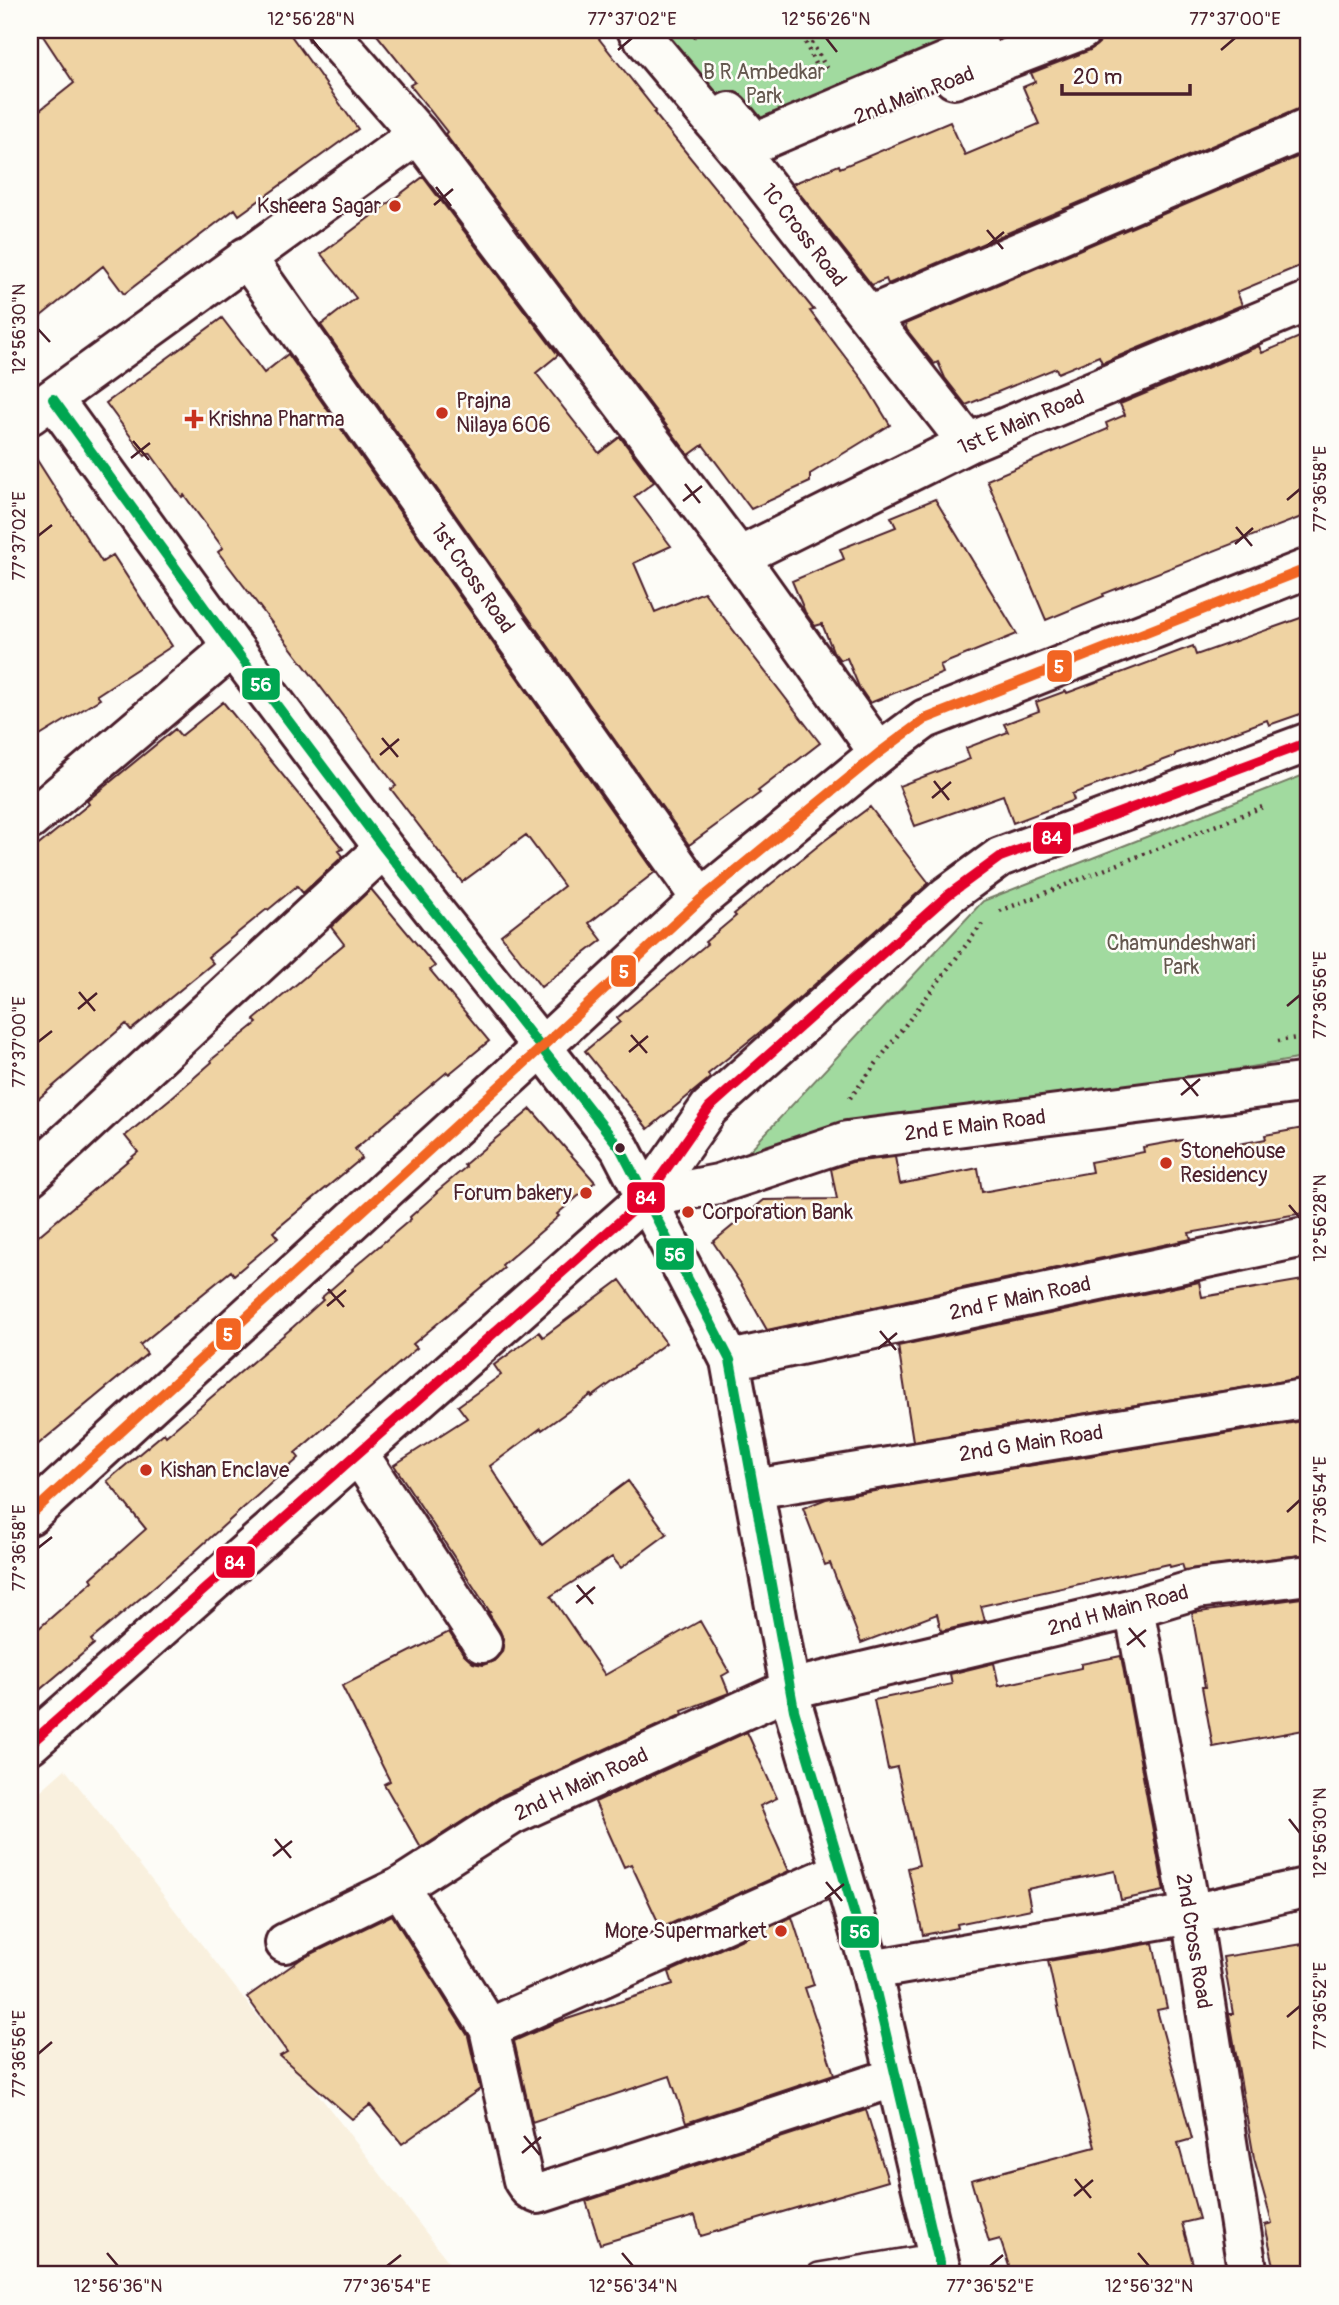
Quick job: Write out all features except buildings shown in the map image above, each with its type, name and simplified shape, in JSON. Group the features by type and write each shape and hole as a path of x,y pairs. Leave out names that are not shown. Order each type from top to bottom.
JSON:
{"street":[{"path":"327,30 418,134 739,557 879,753"},
{"name":"1C Cross Road","path":"637,30 746,160 968,443"},
{"path":"660,30 755,143 979,48 969,30"},
{"name":"2nd Main Road","path":"746,160 998,44 1082,30"},
{"path":"869,316 1309,128"},
{"path":"418,134 42,407 233,647 384,848 620,1148 730,1360 794,1710 871,1970 940,2265"},
{"name":"1st Cross Road","path":"246,257 701,899"},
{"name":"1st E Main Road","path":"739,557 968,443 1309,301"},
{"path":"30,1514 701,899 879,753 925,719 1309,568"},
{"path":"30,820 233,647"},
{"path":"30,1744 646,1198 709,1108 948,895 1000,857 1309,742"},
{"path":"30,1176 384,848"},
{"name":"2nd E Main Road","path":"646,1198 718,1184 847,1141 1309,1082"},
{"name":"2nd F Main Road","path":"730,1360 1309,1236"},
{"name":"2nd G Main Road","path":"754,1489 1309,1398"},
{"path":"358,1453 482,1643"},
{"name":"2nd H Main Road","path":"285,1943 400,1887 512,1815 790,1689 1134,1608 1197,1589 1309,1574"},
{"name":"2nd Cross Road","path":"1134,1608 1191,1914 1248,2275"},
{"path":"489,2028 842,1871"},
{"path":"400,1887 489,2028 523,2180 529,2189 538,2194 896,2077"},
{"path":"871,1970 1191,1914 1309,1887"}],"lane":[{"path":"818,2275 940,2265"}],"path":[{"path":"800,30 820,77"},
{"path":"850,1099 988,916 1271,804"}],"shaded area":[{"path":"65,1769 459,2275 30,2275 30,1800"}],"green space":[{"name":"B R Ambedkar Park","path":"647,30 981,30 748,152"},
{"name":"Chamundeshwari Park","path":"1309,773 1309,1057 748,1152 983,901"}],"transit line":[{"name":"56","path":"53,399 233,647 384,848 620,1148 730,1360 794,1710 871,1970 942,2275"},
{"name":"5","path":"30,1515 701,899 879,753 925,719 1309,568"},
{"name":"84","path":"30,1744 646,1198 709,1108 948,895 1000,857 1309,742"}],"place":[{"name":"Ksheera Sagar","path":"395,206"},
{"name":"Prajna Nilaya 606","path":"442,413"},
{"name":"Krishna Pharma","path":"194,419"},
{"name":"Stonehouse Residency","path":"1166,1163"},
{"name":"Forum bakery","path":"586,1193"},
{"name":"Corporation Bank","path":"688,1212"},
{"name":"Kishan Enclave","path":"146,1470"},
{"name":"More Supermarket","path":"781,1931"}]}
